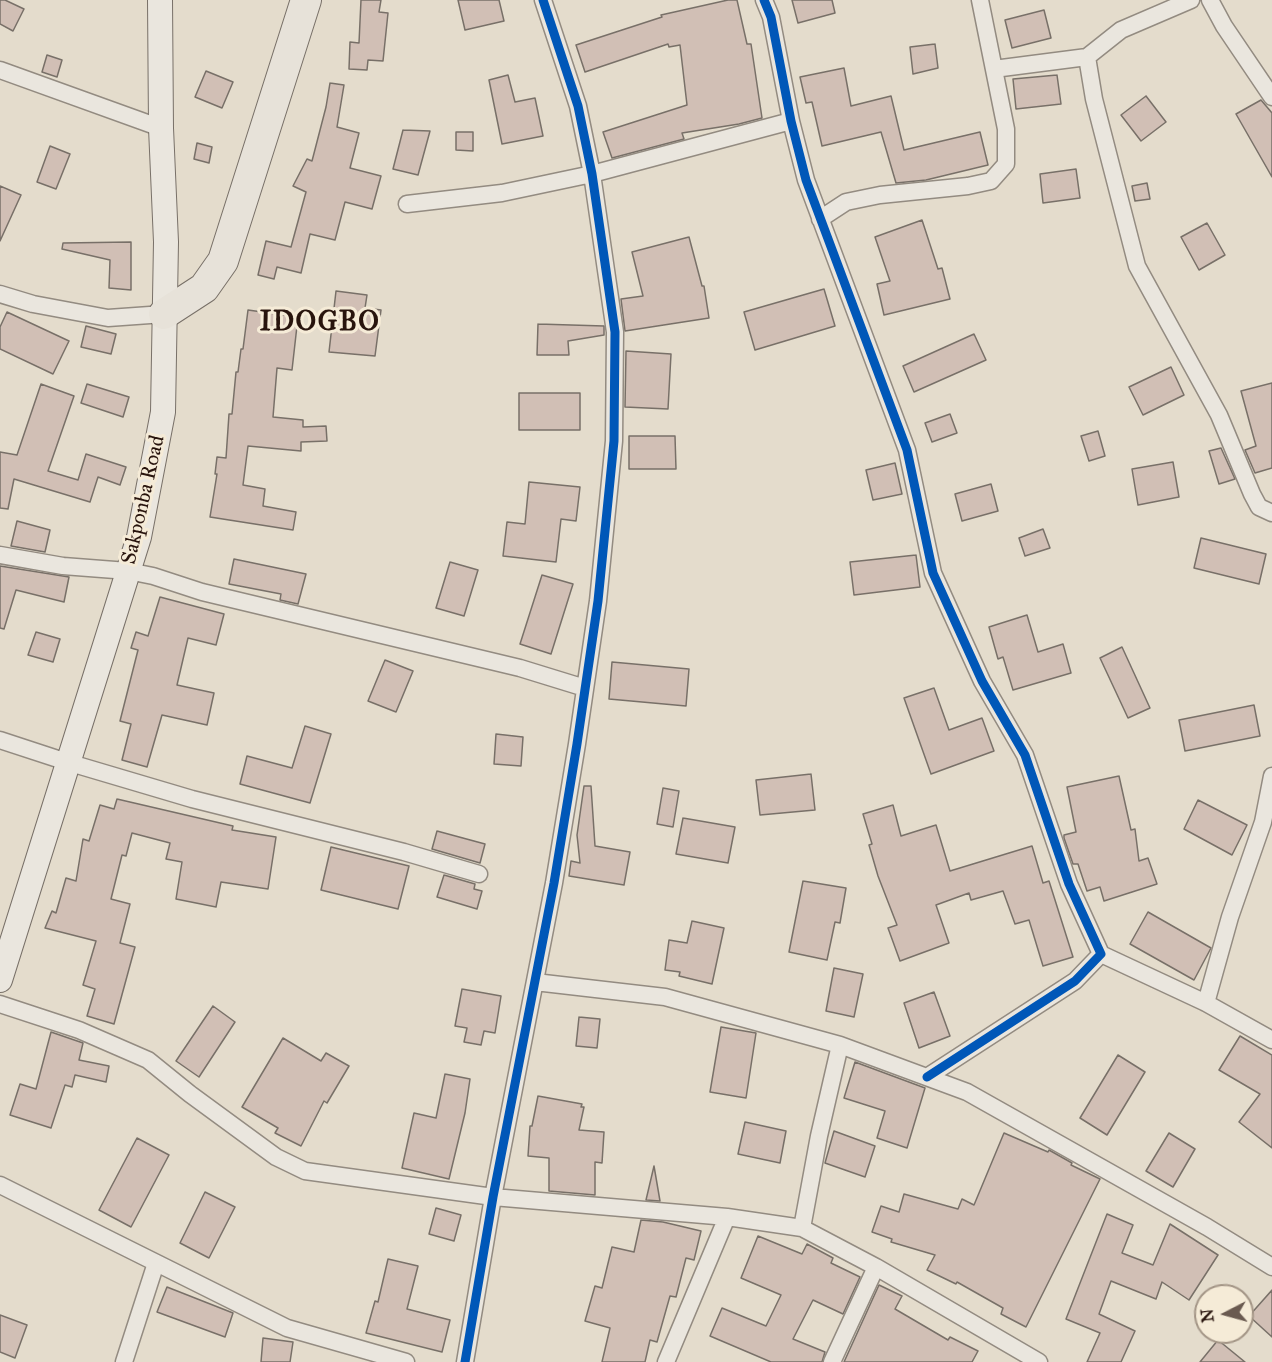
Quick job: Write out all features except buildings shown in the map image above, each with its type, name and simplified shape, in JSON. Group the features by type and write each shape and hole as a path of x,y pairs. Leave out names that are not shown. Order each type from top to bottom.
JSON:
{"highway":[{"path":"164,314 204,288 223,261 306,0"}],"main road":[{"name":"Sakponba Road","path":"0,980 139,537 163,412 166,242 161,128 160,0"}],"street":[{"path":"465,1362 493,1197 554,883 598,601 614,441 615,332 592,174 579,106 543,0"},
{"path":"764,0 771,17 791,121 806,180 907,450 933,573 982,681 1025,755 1069,884 1101,954 1206,1003 1272,1040"},
{"path":"820,219 846,202 880,195 968,186 991,181 1006,164 1006,129 980,0"},
{"path":"994,69 1088,57 1120,30 1191,0"},
{"path":"1210,0 1224,26 1272,97"},
{"path":"1088,57 1094,99 1137,266 1219,415 1252,495 1259,507 1272,513"},
{"path":"0,70 161,128"},
{"path":"407,204 502,193 592,174 791,121"},
{"path":"0,294 33,304 108,318 164,314"},
{"path":"0,555 63,566 128,571 292,614 520,668 585,688"},
{"path":"0,740 192,799 404,852 480,874"},
{"path":"1206,1003 1230,917 1263,822 1272,776"},
{"path":"927,1077 1075,981 1101,954"},
{"path":"535,982 665,997 840,1046 967,1092 1207,1227 1272,1267"},
{"path":"0,1004 79,1030 148,1060 190,1095 276,1157 305,1171 493,1197 727,1217 802,1228 876,1267 1039,1362"},
{"path":"802,1228 819,1136 840,1046"},
{"path":"0,1185 287,1328 406,1362"},
{"path":"666,1362 727,1217"},
{"path":"124,1362 156,1263"},
{"path":"832,1362 876,1267"}],"cycle path":[{"path":"465,1362 493,1197 554,883 577,744 598,601 614,441 615,332 592,174 578,106 543,0"},
{"path":"764,0 771,17 791,121 806,180 907,450 933,573 982,681 1025,755 1069,884 1101,954 1075,981 927,1077"}],"district":[{"name":"IDOGBO","path":"320,323"}]}
